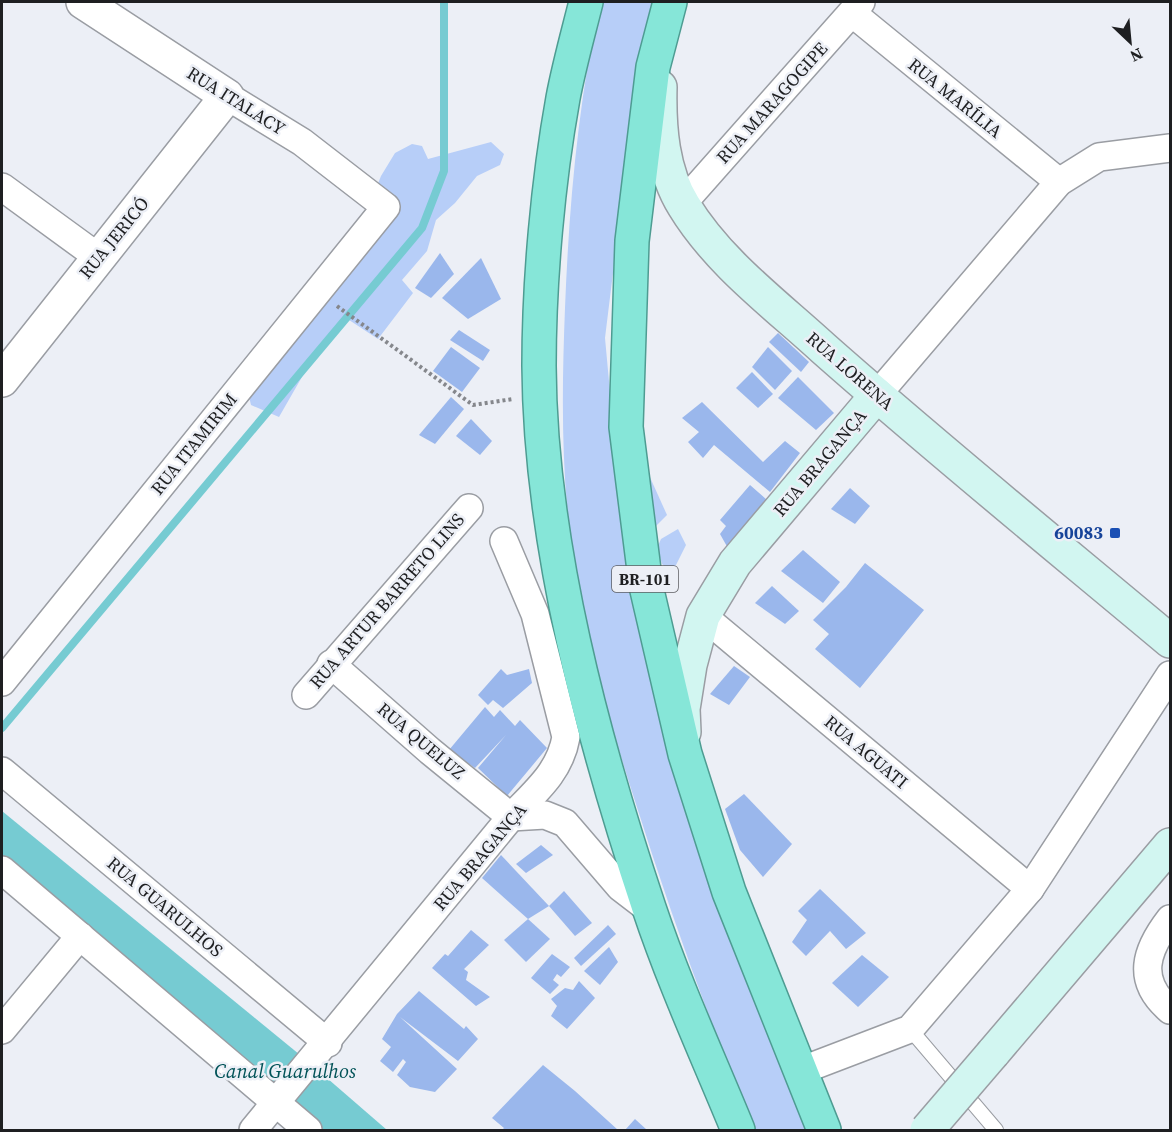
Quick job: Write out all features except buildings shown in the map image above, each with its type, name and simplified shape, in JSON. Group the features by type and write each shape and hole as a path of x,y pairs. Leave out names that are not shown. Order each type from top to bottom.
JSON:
{"highway":[{"path":"586,2 563,98 547,218 539,365 550,510 579,659 616,803 650,910 738,1131"},
{"name":"BR-101","path":"667,14 653,67 632,242 627,427 645,586 685,754 729,892 824,1131"}],"main road":[{"name":"RUA LORENA","path":"667,14 660,108 665,164 682,204 696,225 735,269 877,395 1170,641"},
{"name":"RUA BRAGANÇA","path":"685,754 683,709 690,665 703,616 715,592 735,563 877,395"},
{"path":"927,1131 1170,844"}],"street":[{"name":"RUA ITALACY","path":"83,2 302,142 386,207"},
{"name":"RUA MARÍLIA","path":"856,7 1059,182"},
{"name":"RUA MARAGOGIPE","path":"682,204 856,7"},
{"name":"RUA JERICÓ","path":"2,380 227,96"},
{"name":"RUA BRAGANÇA","path":"877,395 1059,182 1099,157 1170,148"},
{"path":"2,187 98,257"},
{"name":"RUA ITAMIRIM","path":"2,682 386,207"},
{"name":"RUA ARTUR BARRETO LINS","path":"306,695 469,508"},
{"name":"RUA BRAGANÇA","path":"253,1131 512,817 556,770 564,753 566,737 535,614 504,541"},
{"name":"RUA AGUATI","path":"703,616 1030,889"},
{"name":"RUA QUELUZ","path":"331,664 430,751 512,817"},
{"path":"800,1071 910,1029 1030,889 1170,675"},
{"name":"RUA GUARULHOS","path":"2,771 321,1051"},
{"path":"512,817 545,815 565,823 620,886 650,910"},
{"path":"2,870 279,1101 308,1131"},
{"path":"1170,919 1158,935 1148,955 1147,973 1154,991 1170,1010"},
{"path":"2,1030 80,936"}],"lane":[{"path":"910,1029 996,1131"}],"path":[{"path":"344,311 473,405 541,394"}],"shaded area":[{"path":"600,2 658,2 627,159 605,338 618,479 724,900 806,1130 753,1130 676,926 648,843 605,703 581,602 567,507 563,393 565,308 569,231 580,116"},
{"path":"491,142 504,154 500,165 477,176 455,203 436,220 427,251 402,280 413,293 378,339 346,318 318,349 279,417 251,405 244,375 339,280 381,176 395,153 412,144 422,146 428,159"},
{"path":"644,464 667,515 646,536"},
{"path":"678,529 686,545 672,573 662,564 657,548 661,539"}],"water":[{"name":"Canal Guarulhos","path":"2,811 305,1059 387,1130 324,1130 2,864"}],"waterway":[{"path":"2,728 422,228 444,171 444,2"}],"place":[{"name":"60083","path":"1115,533"}]}
